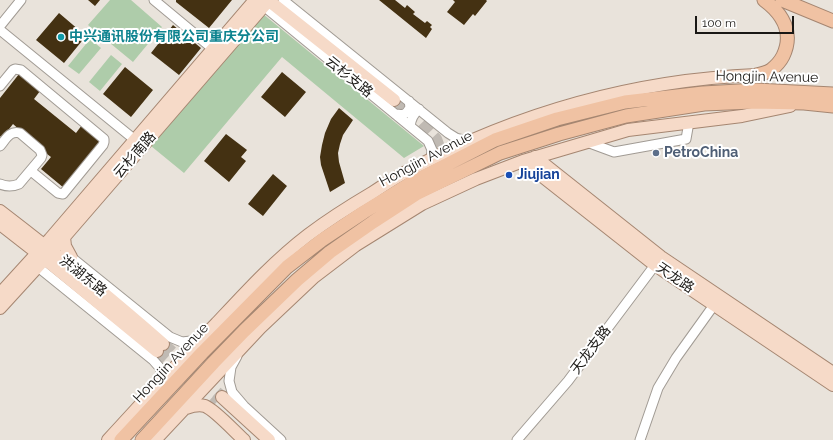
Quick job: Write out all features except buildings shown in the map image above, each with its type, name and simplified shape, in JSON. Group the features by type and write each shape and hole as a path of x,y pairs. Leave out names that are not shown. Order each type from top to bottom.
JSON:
{"highway":[{"path":"756,76 770,71 779,63 785,51 788,39 783,21 778,12 764,0"},
{"path":"782,0 833,21"},
{"name":"Hongjin Avenue","path":"121,440 202,353 287,267 322,240 370,207 411,183 495,140 557,119 626,102 703,93 756,90 833,94"},
{"name":"Hongjin Avenue","path":"142,440 244,331 297,280 330,252 416,194 500,153 559,134 626,116 704,104 753,102 804,103 833,106"}],"main road":[{"name":"云杉南路","path":"0,308 135,140 213,49 263,1"},
{"name":"云杉南路","path":"0,294 47,251 263,1"},
{"path":"263,1 394,100"},
{"name":"Hongjin Avenue","path":"108,440 163,379 282,256 337,214 400,175 468,141 490,132 551,110 590,99 666,84 740,76 756,76"},
{"name":"Hongjin Avenue","path":"156,440 260,328 314,277 356,245 422,204 476,179 523,161 628,130 742,116 804,103"},
{"name":"天龙路","path":"535,157 658,261 833,373"},
{"name":"天龙路","path":"523,161 658,261 714,305 833,385"},
{"name":"洪湖东路","path":"0,211 47,251 137,321 160,348"},
{"path":"260,328 278,318 355,254 405,221"},
{"name":"洪湖东路","path":"0,224 47,251"},
{"path":"47,251 65,246 71,257"},
{"path":"255,440 219,400 269,440"},
{"path":"186,408 197,405 205,406 244,440"}],"street":[{"path":"154,0 213,49"},
{"name":"云杉支路","path":"283,0 456,138 468,141"},
{"name":"云杉支路","path":"263,1 428,141 432,150 431,160"},
{"path":"0,26 17,2"},
{"path":"0,30 135,140"},
{"path":"0,86 13,70 18,69 104,139 103,145 63,194 58,193 31,171"},
{"path":"70,110 81,96"},
{"path":"395,114 402,115 407,112 410,107 409,101"},
{"path":"410,126 410,120 419,109"},
{"path":"587,142 614,152 686,139 689,122"},
{"path":"0,146 10,134 20,133 41,152 41,158 19,184 9,187 0,184"},
{"name":"洪湖东路","path":"47,251 153,360 160,368 163,379"},
{"name":"洪湖东路","path":"71,257 170,337 182,342 200,340"},
{"name":"天龙支路","path":"517,440 568,381 658,261"},
{"path":"640,440 658,388 676,358 714,305"},
{"path":"239,350 231,367 229,381 232,392 244,406 281,440"}],"green space":[{"path":"110,0 131,0 162,27 133,62 88,25"},
{"path":"263,14 424,146 404,158 282,57 184,173 151,146"},
{"path":"90,39 101,48 79,74 68,66"},
{"path":"111,55 122,64 100,91 89,82"}],"tunnel":[{"path":"394,100 418,120 436,139 444,160 443,164"},
{"path":"163,344 222,397"},
{"path":"157,351 215,404"}],"place":[{"name":"中兴通讯股份有限公司重庆分公司","path":"61,37"},
{"name":"PetroChina","path":"656,153"},
{"name":"Jiujian","path":"509,175"}]}
